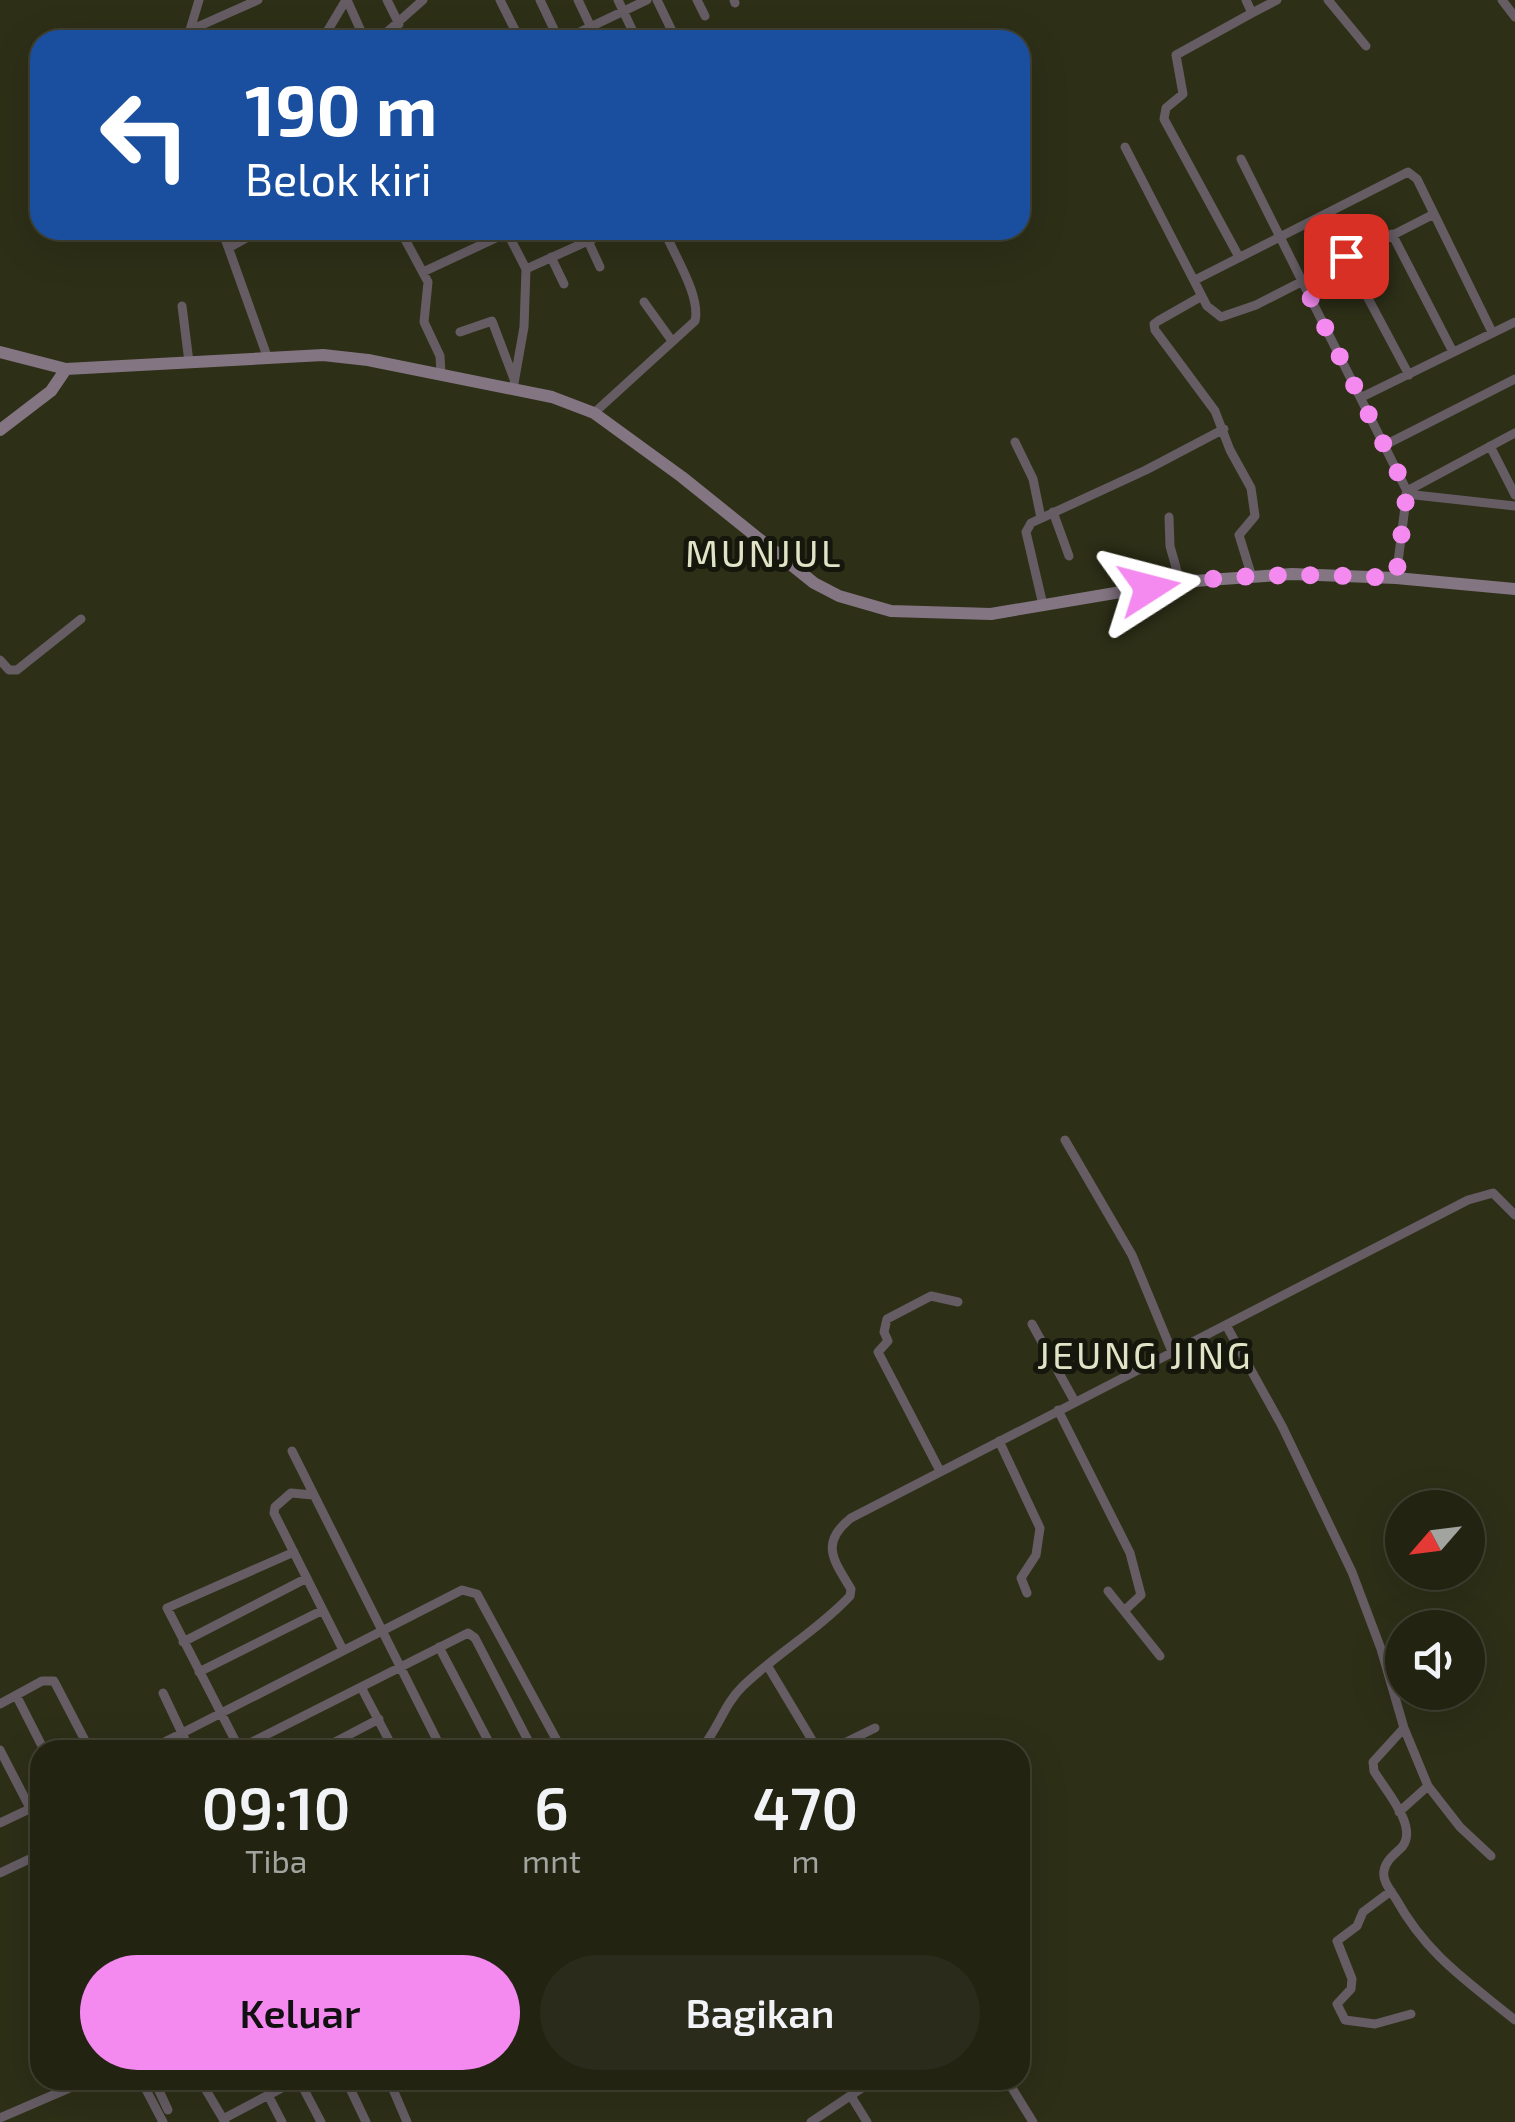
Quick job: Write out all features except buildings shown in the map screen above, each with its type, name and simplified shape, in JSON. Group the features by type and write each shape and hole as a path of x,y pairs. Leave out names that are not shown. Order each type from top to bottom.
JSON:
{"street":[{"path":"190,30 199,0"},
{"path":"190,30 258,0"},
{"path":"346,0 359,30"},
{"path":"328,30 346,0"},
{"path":"387,0 400,24"},
{"path":"392,30 424,0"},
{"path":"500,0 515,30"},
{"path":"540,0 556,30"},
{"path":"578,0 593,30"},
{"path":"618,0 633,30"},
{"path":"582,30 647,0"},
{"path":"657,0 672,30"},
{"path":"697,0 704,16"},
{"path":"1246,0 1252,13"},
{"path":"1239,257 1164,119 1166,108 1183,94 1174,61 1176,55 1276,0"},
{"path":"1328,0 1366,46"},
{"path":"1502,0 1515,17"},
{"path":"1125,147 1212,314 1221,318 1434,214"},
{"path":"1241,159 1386,444 1406,492 1396,578"},
{"path":"1196,280 1408,172 1417,179 1492,332"},
{"path":"1392,234 1453,352"},
{"path":"227,240 266,356"},
{"path":"230,247 243,240"},
{"path":"405,240 430,288 424,322 440,356 441,374"},
{"path":"423,272 490,240"},
{"path":"513,240 526,269 524,327 514,385"},
{"path":"526,269 590,240"},
{"path":"594,240 600,267"},
{"path":"594,412 695,321 695,297 669,240"},
{"path":"1346,256 1408,375"},
{"path":"552,257 564,284"},
{"path":"1202,296 1158,321 1155,330 1202,390 1255,500 1255,516 1239,535 1252,577"},
{"path":"644,302 672,342"},
{"path":"182,306 188,362"},
{"path":"460,332 492,321 514,385"},
{"path":"1362,397 1515,322"},
{"path":"0,352 66,369 323,355 514,385 552,396 594,412 814,583 839,596 891,610 992,614 1180,582 1292,574 1515,589"},
{"path":"0,430 51,390 66,369"},
{"path":"1386,444 1515,379"},
{"path":"1043,605 1026,532 1031,522 1146,470 1224,429"},
{"path":"1406,492 1515,433"},
{"path":"1015,442 1033,479 1040,518"},
{"path":"1490,446 1515,495"},
{"path":"1406,492 1515,506"},
{"path":"1053,512 1069,556"},
{"path":"1169,516 1170,546 1180,582"},
{"path":"2,666 12,672 17,670 82,619"},
{"path":"1064,1140 1132,1255 1173,1354"},
{"path":"708,1740 725,1707 767,1665 850,1596 852,1589 832,1551 833,1536 850,1518 1486,1192 1499,1196 1515,1216"},
{"path":"940,1471 878,1352 888,1341 884,1332 887,1319 932,1296 958,1302"},
{"path":"1032,1324 1074,1402"},
{"path":"1226,1325 1282,1426 1352,1572 1381,1649 1404,1728 1428,1786 1460,1827 1491,1856"},
{"path":"1058,1410 1130,1553 1141,1595 1124,1611"},
{"path":"999,1441 1039,1520 1036,1555 1021,1578 1027,1593"},
{"path":"292,1451 437,1740"},
{"path":"314,1495 291,1493 274,1507 276,1520 343,1650"},
{"path":"235,1740 168,1608 294,1552"},
{"path":"183,1642 306,1578"},
{"path":"167,1740 462,1590 471,1590 477,1594 556,1740"},
{"path":"1108,1591 1160,1656"},
{"path":"198,1672 323,1610"},
{"path":"258,1740 468,1633 475,1638 528,1740"},
{"path":"439,1647 488,1740"},
{"path":"767,1665 812,1740"},
{"path":"0,1704 42,1682 54,1681 85,1740"},
{"path":"362,1687 389,1740"},
{"path":"163,1693 185,1740"},
{"path":"16,1695 39,1740"},
{"path":"339,1740 379,1719"},
{"path":"850,1740 875,1728"},
{"path":"1404,1728 1373,1762 1374,1772 1399,1812 1408,1835 1384,1868 1383,1876 1438,1958 1515,2020"},
{"path":"0,1750 30,1798"},
{"path":"1399,1812 1428,1786"},
{"path":"0,1823 30,1808"},
{"path":"0,1873 30,1859"},
{"path":"1392,1891 1363,1912 1357,1926 1337,1941 1352,1979 1351,1989 1338,2004 1345,2020 1364,2024 1410,2014"},
{"path":"0,2118 65,2090"},
{"path":"147,2090 163,2115 177,2121"},
{"path":"157,2090 163,2115"},
{"path":"205,2090 221,2120 239,2117 278,2090"},
{"path":"301,2090 321,2122"},
{"path":"351,2090 366,2122"},
{"path":"394,2090 407,2122"},
{"path":"812,2122 858,2090"},
{"path":"1012,2090 1033,2122"},
{"path":"268,2095 282,2122"},
{"path":"851,2096 867,2122"}],"district":[{"name":"MUNJUL","path":"764,552"},
{"name":"JEUNG JING","path":"1145,1354"}],"route":[{"path":"1149,588 1292,574 1396,578 1407,491 1302,281 1346,256"}]}
